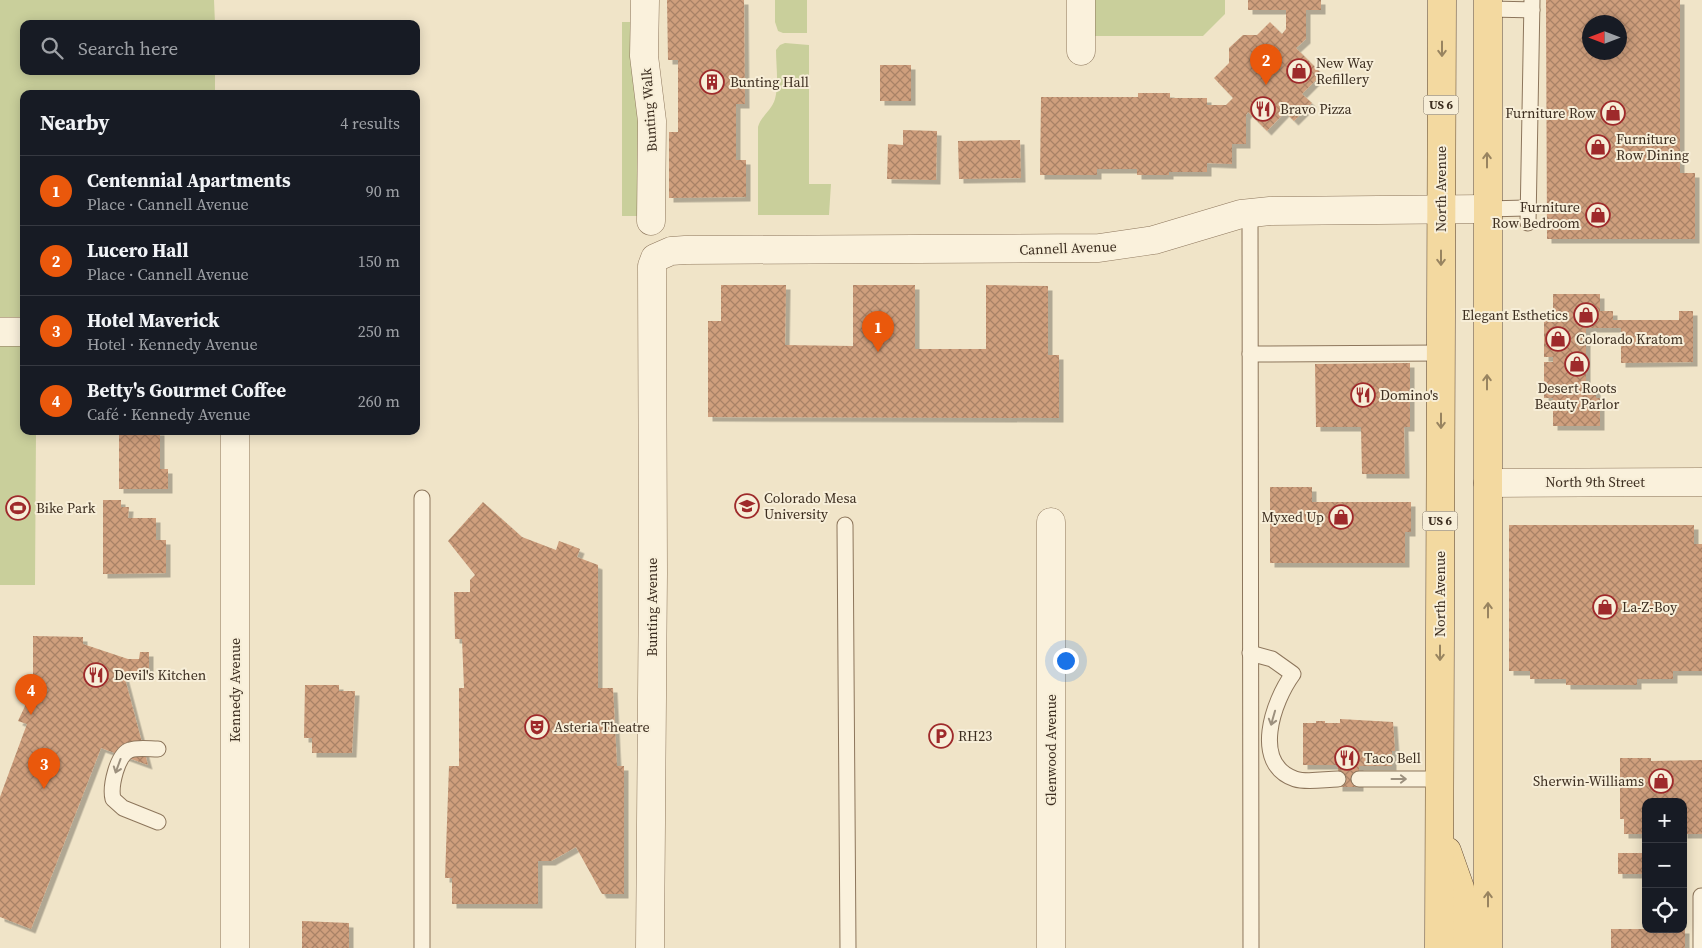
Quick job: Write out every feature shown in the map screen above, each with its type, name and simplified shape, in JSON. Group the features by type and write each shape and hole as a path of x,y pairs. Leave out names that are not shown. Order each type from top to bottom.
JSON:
{"main road":[{"name":"North Avenue","path":"1439,948 1442,0"},
{"path":"1488,4 1488,948"},
{"path":"1440,833 1460,888 1460,948"}],"street":[{"name":"Bunting Walk","path":"645,0 644,56 652,122 652,220"},
{"path":"1081,0 1081,51"},
{"name":"Cannell Avenue","path":"652,266 655,258 662,254 685,250 1053,250 1118,246 1154,240 1250,213 1487,209"},
{"name":"Bunting Avenue","path":"650,948 653,573 652,266"},
{"name":"Kennedy Avenue","path":"234,948 235,435"},
{"name":"North 9th Street","path":"1488,483 1702,482"},
{"name":"Glenwood Avenue","path":"1051,522 1051,948"}],"lane":[{"path":"1488,4 1532,5 1528,223"},
{"path":"1487,209 1528,208"},
{"path":"1250,213 1251,948"},
{"path":"1250,354 1441,353"},
{"path":"422,498 422,948"},
{"path":"846,525 848,948"},
{"path":"1250,654 1272,659 1293,674 1278,700 1271,726 1270,754 1278,769 1296,779 1338,779"},
{"path":"158,749 131,749 126,752 122,756 111,785 113,799 122,808 158,822"},
{"path":"1359,779 1440,779"},
{"path":"1701,896 1701,948"}],"green space":[{"path":"0,0 214,0 215,20 20,20 20,75 215,75 215,90 20,90 20,317 0,317"},
{"path":"775,0 807,0 807,33 783,33 778,31 775,22"},
{"path":"1094,0 1225,0 1225,14 1203,36 1095,36"},
{"path":"622,22 636,22 641,216 622,216"},
{"path":"785,43 809,45 809,184 831,184 829,215 758,215 758,127 775,99 777,81 776,50"},
{"name":"Bike Park","path":"20,344 20,435 36,435 35,585 0,585 0,345"}],"building":[{"name":"Bunting Hall","path":"667,0 744,0 745,104 736,104 736,160 746,160 746,197 669,198 669,132 678,132 678,60 668,60"},
{"path":"1248,0 1321,0 1321,10 1306,10 1306,39 1296,48 1322,74 1302,94 1312,103 1294,121 1285,112 1267,131 1248,112 1246,115 1246,144 1232,144 1232,164 1207,163 1207,172 1169,172 1169,175 1137,175 1137,169 1097,169 1097,175 1040,175 1041,97 1138,97 1138,93 1170,93 1170,98 1207,98 1207,105 1226,105 1233,98 1214,78 1229,63 1229,48 1243,35 1257,35 1270,22 1282,34 1286,29 1286,10 1248,10"},
{"name":"Furniture Row","path":"1546,0 1680,0 1680,173 1695,173 1695,239 1547,239"},
{"path":"880,65 911,65 911,101 880,101"},
{"path":"903,130 937,131 936,180 887,179 888,144 903,145"},
{"path":"1020,140 1021,178 959,179 958,141"},
{"path":"721,285 786,285 785,345 853,346 853,285 915,285 915,349 986,349 986,285 1048,286 1048,355 1059,355 1059,418 708,417 708,321 721,321"},
{"path":"1553,294 1600,294 1600,311 1613,311 1613,320 1679,320 1679,311 1693,311 1693,362 1621,363 1621,328 1586,328 1586,385 1596,385 1596,398 1600,398 1600,426 1553,426 1553,398 1544,398 1544,362 1553,362 1553,357 1544,357 1544,320 1553,320"},
{"name":"Domino's","path":"1410,363 1410,427 1404,427 1405,474 1362,474 1361,427 1316,427 1315,364"},
{"path":"119,435 160,435 160,469 168,469 168,489 119,489"},
{"name":"Myxed Up","path":"1270,487 1312,487 1312,502 1411,502 1411,532 1405,532 1405,563 1270,563"},
{"path":"103,500 121,500 121,507 129,507 128,518 156,518 156,540 166,540 166,573 103,574"},
{"name":"Asteria Theatre","path":"483,502 522,537 556,550 559,541 570,545 580,549 577,557 598,565 598,688 613,688 617,766 624,766 624,894 602,894 576,847 551,861 538,861 538,904 452,904 452,878 445,878 449,766 459,766 459,688 464,688 462,639 455,639 454,592 470,592 470,580 475,575 448,541"},
{"name":"La-Z-Boy","path":"1509,525 1694,525 1694,544 1702,544 1702,671 1673,671 1673,679 1637,679 1637,685 1566,685 1566,679 1530,679 1530,671 1509,671"},
{"path":"33,636 83,637 83,644 128,659 139,659 140,652 149,652 149,670 124,675 148,765 101,748 31,929 0,917 0,797 27,724 18,721 33,689"},
{"path":"305,685 339,685 339,691 355,691 352,753 312,753 312,738 304,738"},
{"name":"Taco Bell","path":"1340,719 1393,722 1395,751 1392,751 1392,766 1359,766 1359,787 1338,787 1338,765 1303,765 1303,723 1325,721 1325,723 1340,723"},
{"name":"Sherwin-Williams","path":"1620,758 1651,758 1651,761 1702,760 1702,834 1687,834 1687,798 1642,798 1642,834 1624,834 1624,819 1620,819"},
{"path":"1618,853 1642,853 1642,874 1618,874"},
{"path":"302,921 349,923 349,948 302,948"},
{"path":"1611,929 1642,929 1642,933 1685,933 1685,948 1611,948"}],"place":[{"name":"New Way Refillery","path":"1299,71"},
{"name":"Bunting Hall","path":"712,82"},
{"name":"Lucero Hall","path":"1266,85"},
{"name":"Bravo Pizza","path":"1263,109"},
{"name":"Furniture Row","path":"1613,113"},
{"name":"Furniture Row Dining","path":"1598,147"},
{"name":"Furniture Row Bedroom","path":"1598,215"},
{"name":"Elegant Esthetics","path":"1586,315"},
{"name":"Colorado Kratom","path":"1558,339"},
{"name":"Centennial Apartments","path":"878,352"},
{"name":"Desert Roots Beauty Parlor","path":"1577,364"},
{"name":"Domino's","path":"1363,395"},
{"name":"Colorado Mesa University","path":"747,506"},
{"name":"Bike Park","path":"18,508"},
{"name":"Myxed Up","path":"1341,517"},
{"name":"La-Z-Boy","path":"1605,607"},
{"name":"Devil's Kitchen","path":"96,675"},
{"name":"Betty's Gourmet Coffee","path":"31,715"},
{"name":"Asteria Theatre","path":"537,727"},
{"name":"RH23","path":"941,736"},
{"name":"Taco Bell","path":"1347,758"},
{"name":"Sherwin-Williams","path":"1661,781"},
{"name":"Hotel Maverick","path":"44,789"}]}
